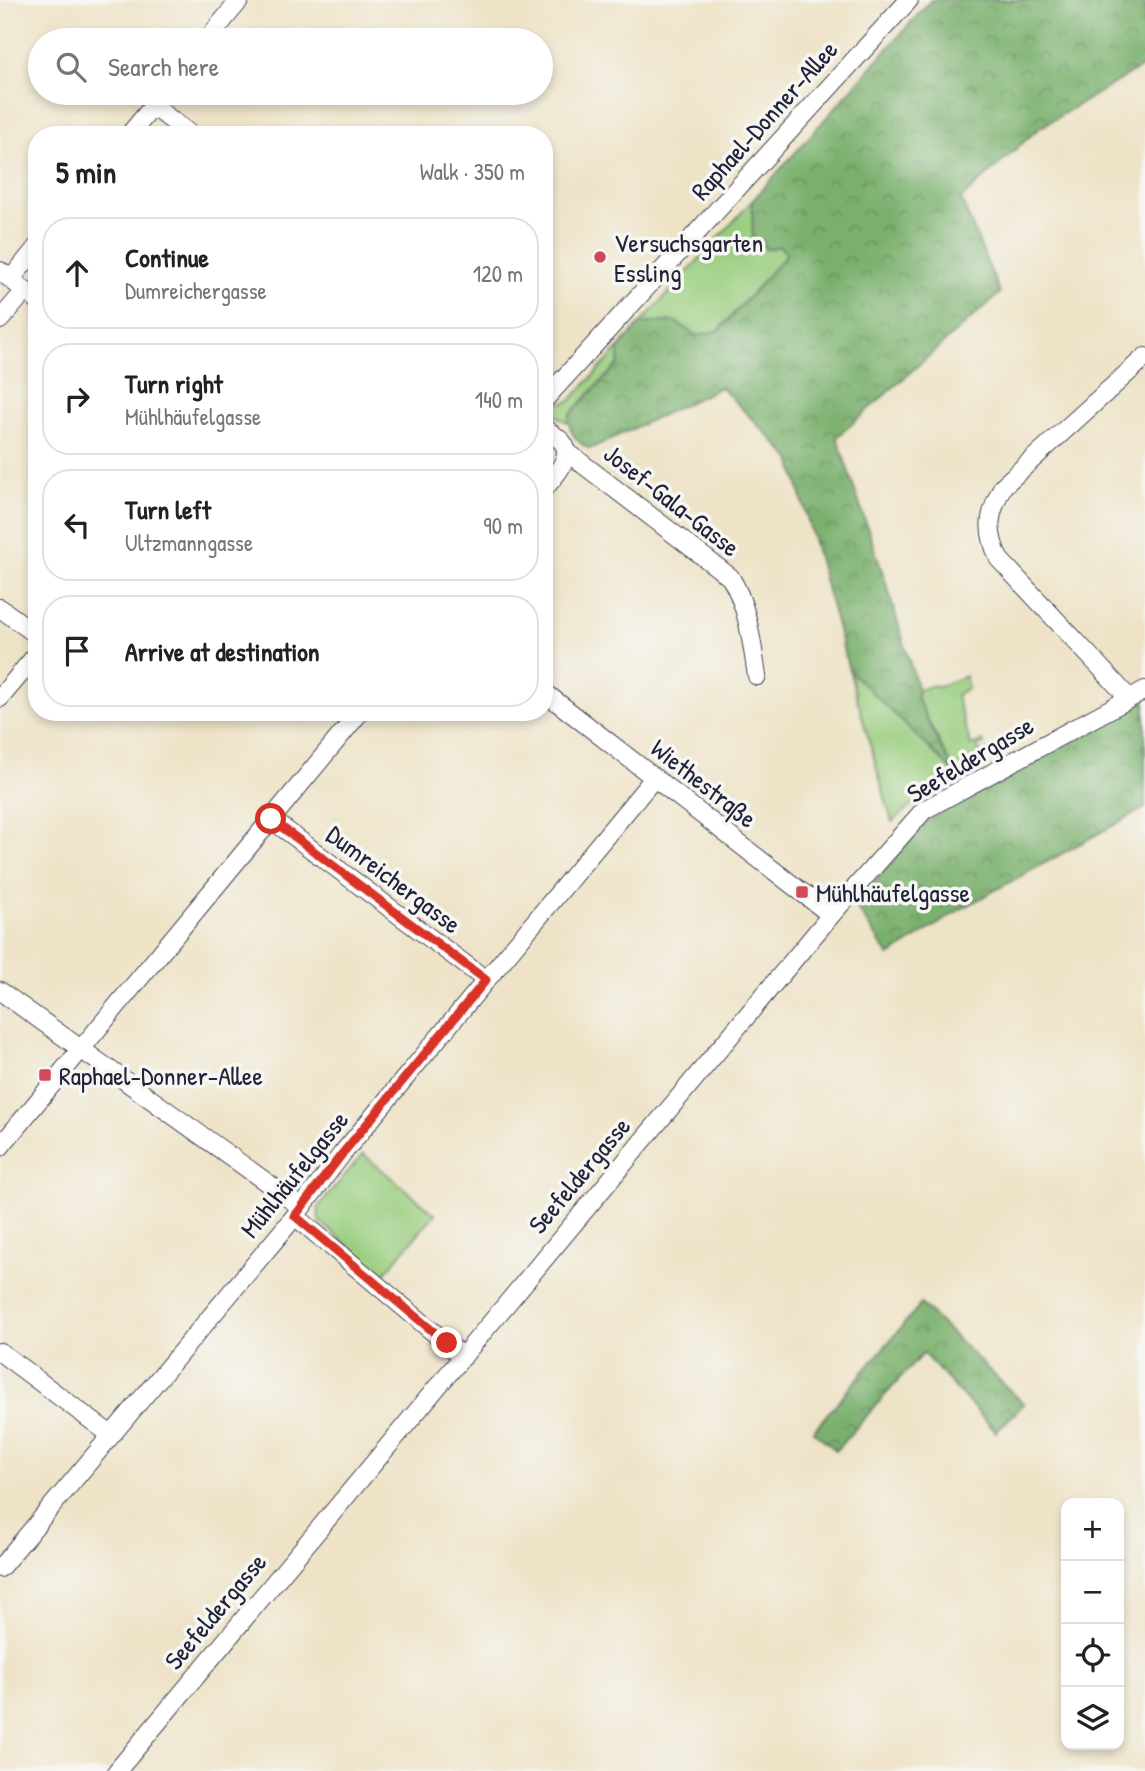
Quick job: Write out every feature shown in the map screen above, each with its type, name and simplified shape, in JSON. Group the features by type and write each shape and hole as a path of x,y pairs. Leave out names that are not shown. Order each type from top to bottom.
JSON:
{"street":[{"path":"217,28 240,0"},
{"name":"Raphael-Donner-Allee","path":"553,390 909,0"},
{"path":"136,126 154,105"},
{"path":"164,105 183,126"},
{"path":"28,255 5,275 28,293"},
{"path":"0,320 28,297"},
{"path":"1129,698 999,559 992,543 989,523 993,506 1003,486 1145,358"},
{"path":"553,435 565,445 567,452 553,477"},
{"name":"Josef-Gala-Gasse","path":"567,452 730,577 745,619 757,676"},
{"path":"0,608 28,628"},
{"path":"0,698 28,665"},
{"name":"Seefeldergasse","path":"117,1771 831,915 924,810 1145,690"},
{"name":"Wiethestraße","path":"553,699 831,915"},
{"path":"0,1147 353,721"},
{"name":"Mühlhäufelgasse","path":"0,1568 298,1212 342,1154 654,778"},
{"name":"Dumreichergasse","path":"271,819 486,980"},
{"path":"0,992 298,1212 463,1357"},
{"path":"0,1352 111,1435"}],"green space":[{"path":"931,0 1145,0 1145,65 1038,129 961,199 1000,293 837,437 888,589 918,690 916,696 957,775 849,670 791,459 721,387 590,449 577,440 569,421 569,416 619,363 619,348 640,324 674,321 697,336 720,330 787,254 780,246 767,250 753,238 752,201"},
{"path":"752,201 753,238 780,246 787,254 719,330 697,336 674,321 640,324"},
{"path":"619,348 619,363 569,415 569,423 556,416 556,404 570,401"},
{"path":"849,670 955,773 916,696 918,690 934,685 936,688 965,676 968,688 956,695 971,746 983,741 984,744 977,747 980,753 987,750 989,754 979,759 980,762 931,789 892,822"},
{"path":"1145,699 1145,808 961,909 889,956 855,905 926,821"},
{"path":"363,1154 435,1214 383,1275 319,1221 318,1207"},
{"path":"921,1304 1024,1404 996,1432 923,1353 836,1450 813,1431"}],"place":[{"name":"Versuchsgarten Essling","path":"600,257"},
{"name":"Mühlhäufelgasse","path":"802,892"},
{"name":"Raphael-Donner-Allee","path":"45,1075"}],"route":[{"path":"271,819 486,980 342,1154 295,1216 447,1343"}]}
